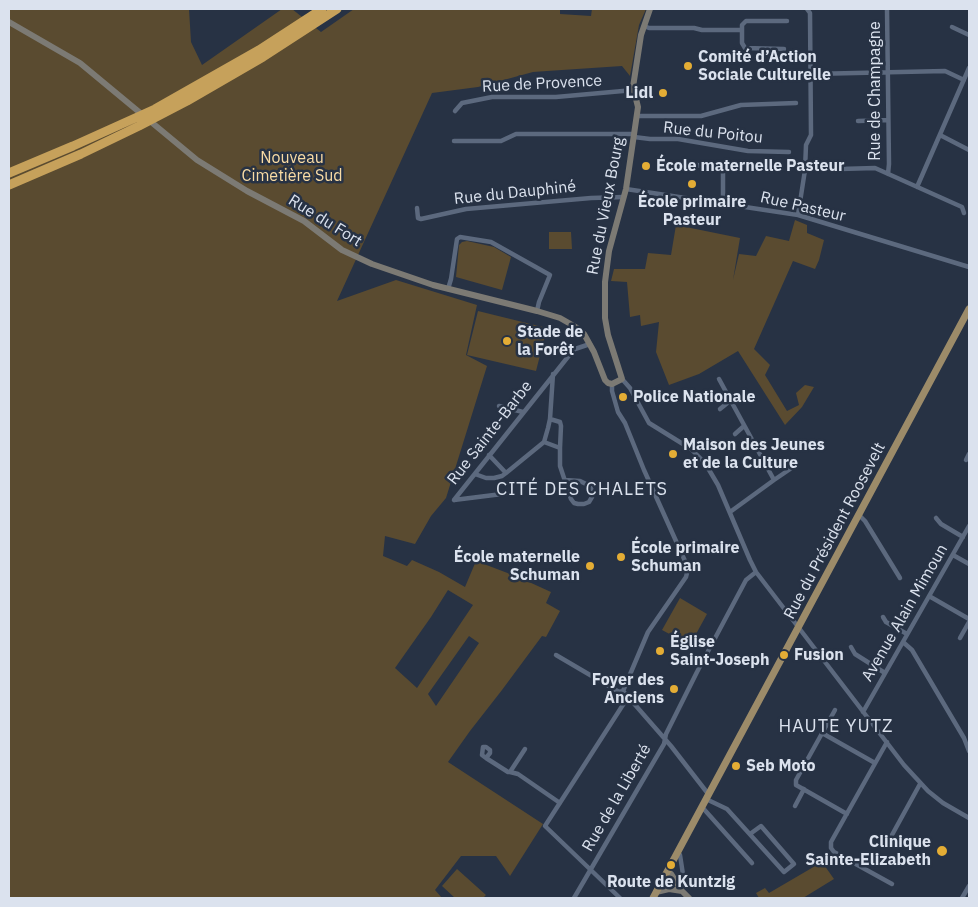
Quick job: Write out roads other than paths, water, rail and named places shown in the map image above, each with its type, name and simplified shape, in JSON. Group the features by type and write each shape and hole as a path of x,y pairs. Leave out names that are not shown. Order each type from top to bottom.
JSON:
{"highway":[{"path":"9,173 155,109 259,50 322,9"},
{"path":"9,185 81,154 187,101 257,61 338,9"}],"main road":[{"name":"Rue du Président Roosevelt","path":"654,895 969,309"}],"street":[{"name":"Rue du Vieux Bourg","path":"622,379 608,334 604,293 609,251 626,189 638,107 633,87 641,35 650,9"},
{"path":"798,215 805,170 806,145 811,134 810,14 807,9"},
{"name":"Rue de Champagne","path":"887,9 888,174"},
{"path":"784,49 745,48 742,44 742,25 746,22 787,21"},
{"name":"Rue du Fort","path":"9,22 80,63 196,160 246,191 304,221 342,250 372,264 448,289 560,318 584,334 605,380 612,384"},
{"path":"644,26 649,28 742,30"},
{"path":"952,26 969,35"},
{"path":"917,187 969,68"},
{"path":"811,74 946,71 964,80"},
{"name":"Rue de Provence","path":"456,111 462,103 492,97 563,97 634,90"},
{"path":"637,116 701,116 741,105 796,103"},
{"path":"858,121 888,120"},
{"name":"Rue du Poitou","path":"454,142 501,141 516,134 634,135 650,139 678,139 748,151 789,152"},
{"path":"940,135 969,150"},
{"path":"686,162 722,171 723,203"},
{"path":"805,170 875,168 962,207 964,213"},
{"name":"Rue Pasteur","path":"626,189 798,215 969,267"},
{"name":"Rue du Dauphiné","path":"417,208 418,218 421,219 466,209 624,196"},
{"path":"448,289 457,240 460,237 491,242 550,275 537,311"},
{"name":"Rue Sainte-Barbe","path":"510,493 454,500 553,374 575,349 590,344"},
{"path":"475,474 486,478 502,476 544,442 550,419 553,374"},
{"path":"623,691 648,632 686,577 688,569 625,423 618,412 612,384 622,379 630,388 648,423 684,444 698,455 712,473 756,572 904,764 920,784 943,803 969,818"},
{"path":"719,379 774,480"},
{"path":"720,409 731,400"},
{"path":"499,406 523,412"},
{"path":"550,419 560,422 560,466 568,491 574,502 584,504 589,502 592,497 590,486 580,481 565,480"},
{"path":"734,434 744,426"},
{"path":"544,442 560,448"},
{"path":"966,460 969,454"},
{"path":"489,455 506,473"},
{"path":"730,512 796,465"},
{"path":"859,515 865,521 900,578"},
{"path":"936,518 941,524 963,537"},
{"name":"Avenue Alain Mimoun","path":"863,712 969,526"},
{"path":"953,555 969,564"},
{"name":"Rue de la Liberté","path":"574,898 665,739 697,672 746,580 756,572"},
{"path":"929,596 969,621 960,638"},
{"path":"883,618 886,622 907,634"},
{"path":"903,642 912,650 964,738 969,751"},
{"path":"851,648 855,654 885,673"},
{"path":"556,655 620,692 623,691 665,739 708,797 727,809 784,872 794,864 761,826 750,834"},
{"path":"620,898 546,826 628,697"},
{"path":"835,710 796,780 796,785 847,814"},
{"path":"822,733 875,763"},
{"path":"887,742 831,842 831,848 834,852 892,884"},
{"path":"510,772 525,750"},
{"path":"486,758 510,772 518,774 560,802"},
{"path":"887,844 920,784"},
{"path":"794,806 804,789"},
{"path":"702,807 752,863"},
{"path":"678,852 684,881 679,890"},
{"path":"667,872 671,874 679,890"},
{"path":"663,880 689,898"},
{"path":"962,898 969,886"},
{"path":"654,895 669,889 679,890"}],"place":[{"name":"Comité d’Action Sociale Culturelle","path":"688,66"},
{"name":"Lidl","path":"663,93"},
{"name":"École maternelle Pasteur","path":"646,166"},
{"name":"École primaire Pasteur","path":"692,184"},
{"name":"Stade de la Forêt","path":"507,341"},
{"name":"Police Nationale","path":"623,397"},
{"name":"Maison des Jeunes et de la Culture","path":"673,454"},
{"name":"École primaire Schuman","path":"621,557"},
{"name":"École maternelle Schuman","path":"590,566"},
{"name":"Église Saint-Joseph","path":"660,651"},
{"name":"Fusion","path":"784,655"},
{"name":"Foyer des Anciens","path":"674,689"},
{"name":"Seb Moto","path":"736,766"},
{"name":"Clinique Sainte-Elizabeth","path":"942,851"},
{"name":"Route de Kuntzig","path":"671,865"}],"district":[{"name":"CITÉ DES CHALETS","path":"582,490"},
{"name":"HAUTE YUTZ","path":"836,727"}],"park label":[{"name":"Nouveau Cimetière Sud","path":"292,167"}]}
